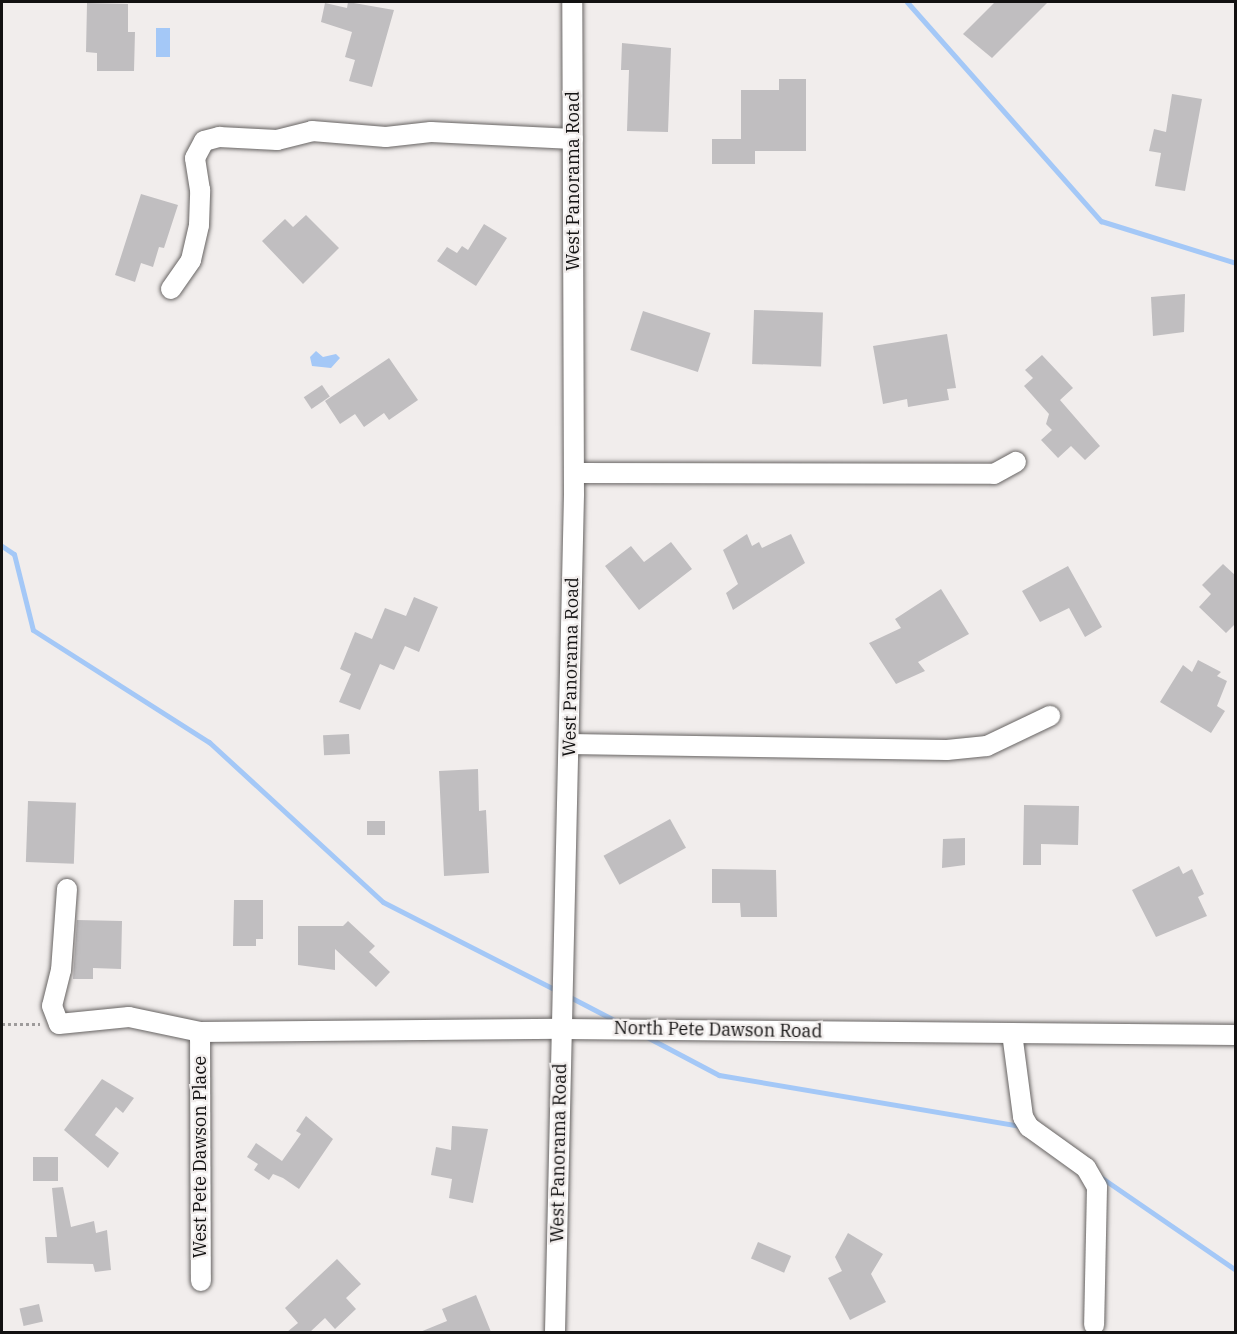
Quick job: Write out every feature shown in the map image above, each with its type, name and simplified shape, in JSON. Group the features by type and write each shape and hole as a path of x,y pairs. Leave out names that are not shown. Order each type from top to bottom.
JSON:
{"street":[{"name":"West Panorama Road","path":"555,1332 574,473 572,2"},
{"path":"171,290 191,260 196,237 200,190 195,158 204,141 219,136 277,140 312,131 386,137 431,132 573,139"},
{"path":"574,473 994,474 1016,462"},
{"path":"569,744 947,750 987,746 1050,716"},
{"path":"59,1024 52,1006 62,962 68,889"},
{"name":"North Pete Dawson Road","path":"59,1024 139,1017 200,1032 563,1029 1236,1035"},
{"name":"West Pete Dawson Place","path":"200,1032 201,1281"},
{"path":"1012,1033 1023,1117 1029,1127 1086,1168 1097,1187 1094,1325"}],"path":[{"path":"2,1024 59,1024"}],"water":[{"path":"156,28 170,28 170,57 156,57"},
{"path":"316,351 323,357 336,354 340,358 331,368 312,366 310,357"}],"building":[{"path":"348,2 394,10 372,87 349,81 355,60 345,57 352,32 321,22 325,3 347,8"},
{"path":"995,2 1048,2 992,58 963,34"},
{"path":"87,3 128,4 128,32 135,32 134,71 97,71 97,53 86,52"},
{"path":"622,43 671,48 668,132 627,131 629,70 621,70"},
{"path":"779,79 806,79 806,151 755,151 755,164 712,164 712,139 741,139 741,90 779,90"},
{"path":"1172,94 1202,99 1185,191 1155,186 1161,153 1149,151 1154,129 1166,132"},
{"path":"141,194 178,205 164,248 159,247 153,267 141,263 135,282 115,275"},
{"path":"306,215 339,248 303,284 262,241 285,219 293,227"},
{"path":"484,224 507,238 476,286 437,261 447,247 457,253 462,246 468,250"},
{"path":"1185,294 1184,332 1153,336 1151,297"},
{"path":"754,310 823,312 821,366 752,364"},
{"path":"643,311 711,333 698,372 630,350"},
{"path":"947,334 956,388 947,389 949,400 908,407 907,399 883,404 873,346"},
{"path":"1042,355 1073,388 1060,400 1100,446 1085,460 1071,446 1058,458 1041,440 1052,430 1046,424 1049,414 1024,386 1033,378 1025,370"},
{"path":"389,358 418,400 389,420 384,413 364,427 355,414 340,424 325,401"},
{"path":"322,385 330,397 312,409 304,397"},
{"path":"747,534 752,546 759,542 762,548 791,534 805,563 733,610 726,593 738,584 723,550"},
{"path":"671,542 692,569 639,610 605,566 631,546 644,562"},
{"path":"1223,564 1236,576 1236,623 1226,633 1199,607 1211,594 1202,585"},
{"path":"1068,566 1102,627 1085,637 1069,608 1040,622 1022,591"},
{"path":"941,589 969,634 918,662 925,671 896,684 869,643 901,628 895,619"},
{"path":"414,597 438,607 419,652 405,646 394,670 380,664 360,710 339,702 351,674 340,669 355,632 372,639 385,608 406,616"},
{"path":"1198,660 1221,672 1217,676 1227,681 1217,706 1225,711 1211,733 1160,702 1183,665 1192,672"},
{"path":"349,734 350,754 324,755 323,735"},
{"path":"478,769 479,811 486,810 489,873 444,876 439,771"},
{"path":"28,801 76,803 74,864 26,862"},
{"path":"1024,805 1079,806 1078,845 1041,844 1041,865 1023,865"},
{"path":"670,819 686,848 620,885 604,856"},
{"path":"367,821 385,821 385,835 367,835"},
{"path":"965,838 965,865 942,868 943,839"},
{"path":"1179,866 1183,874 1192,869 1204,894 1198,897 1207,916 1156,937 1132,890"},
{"path":"712,869 776,870 777,917 741,917 740,903 712,903"},
{"path":"234,900 263,900 263,939 256,939 256,946 233,946"},
{"path":"77,920 122,921 121,969 93,968 93,979 73,979"},
{"path":"348,921 375,946 369,952 390,972 376,987 335,949 335,970 298,965 298,926 343,926"},
{"path":"102,1079 134,1098 123,1113 116,1107 95,1135 119,1153 108,1168 64,1130"},
{"path":"306,1116 333,1139 299,1189 283,1178 273,1174 269,1180 254,1170 258,1164 247,1157 256,1143 282,1161 301,1134 296,1131"},
{"path":"452,1126 488,1129 473,1203 449,1198 452,1179 431,1175 436,1147 451,1150"},
{"path":"33,1157 58,1157 58,1181 33,1181"},
{"path":"63,1187 71,1227 94,1221 96,1233 107,1230 111,1270 95,1272 93,1264 47,1263 45,1237 57,1237 52,1188"},
{"path":"848,1233 883,1254 871,1274 886,1302 850,1320 828,1278 842,1271 835,1257"},
{"path":"758,1242 791,1256 784,1273 751,1259"},
{"path":"337,1259 361,1284 346,1298 356,1309 335,1329 325,1318 310,1332 287,1332 298,1323 285,1308"},
{"path":"476,1295 491,1332 420,1332 447,1321 442,1309"},
{"path":"39,1304 43,1322 24,1326 20,1308"}],"waterway":[{"path":"907,2 1101,221 1236,263"},
{"path":"2,546 14,554 33,630 209,742 383,902 560,992"},
{"path":"568,996 618,1022"},
{"path":"645,1036 719,1075 1021,1126"},
{"path":"1099,1176 1236,1270"}]}
